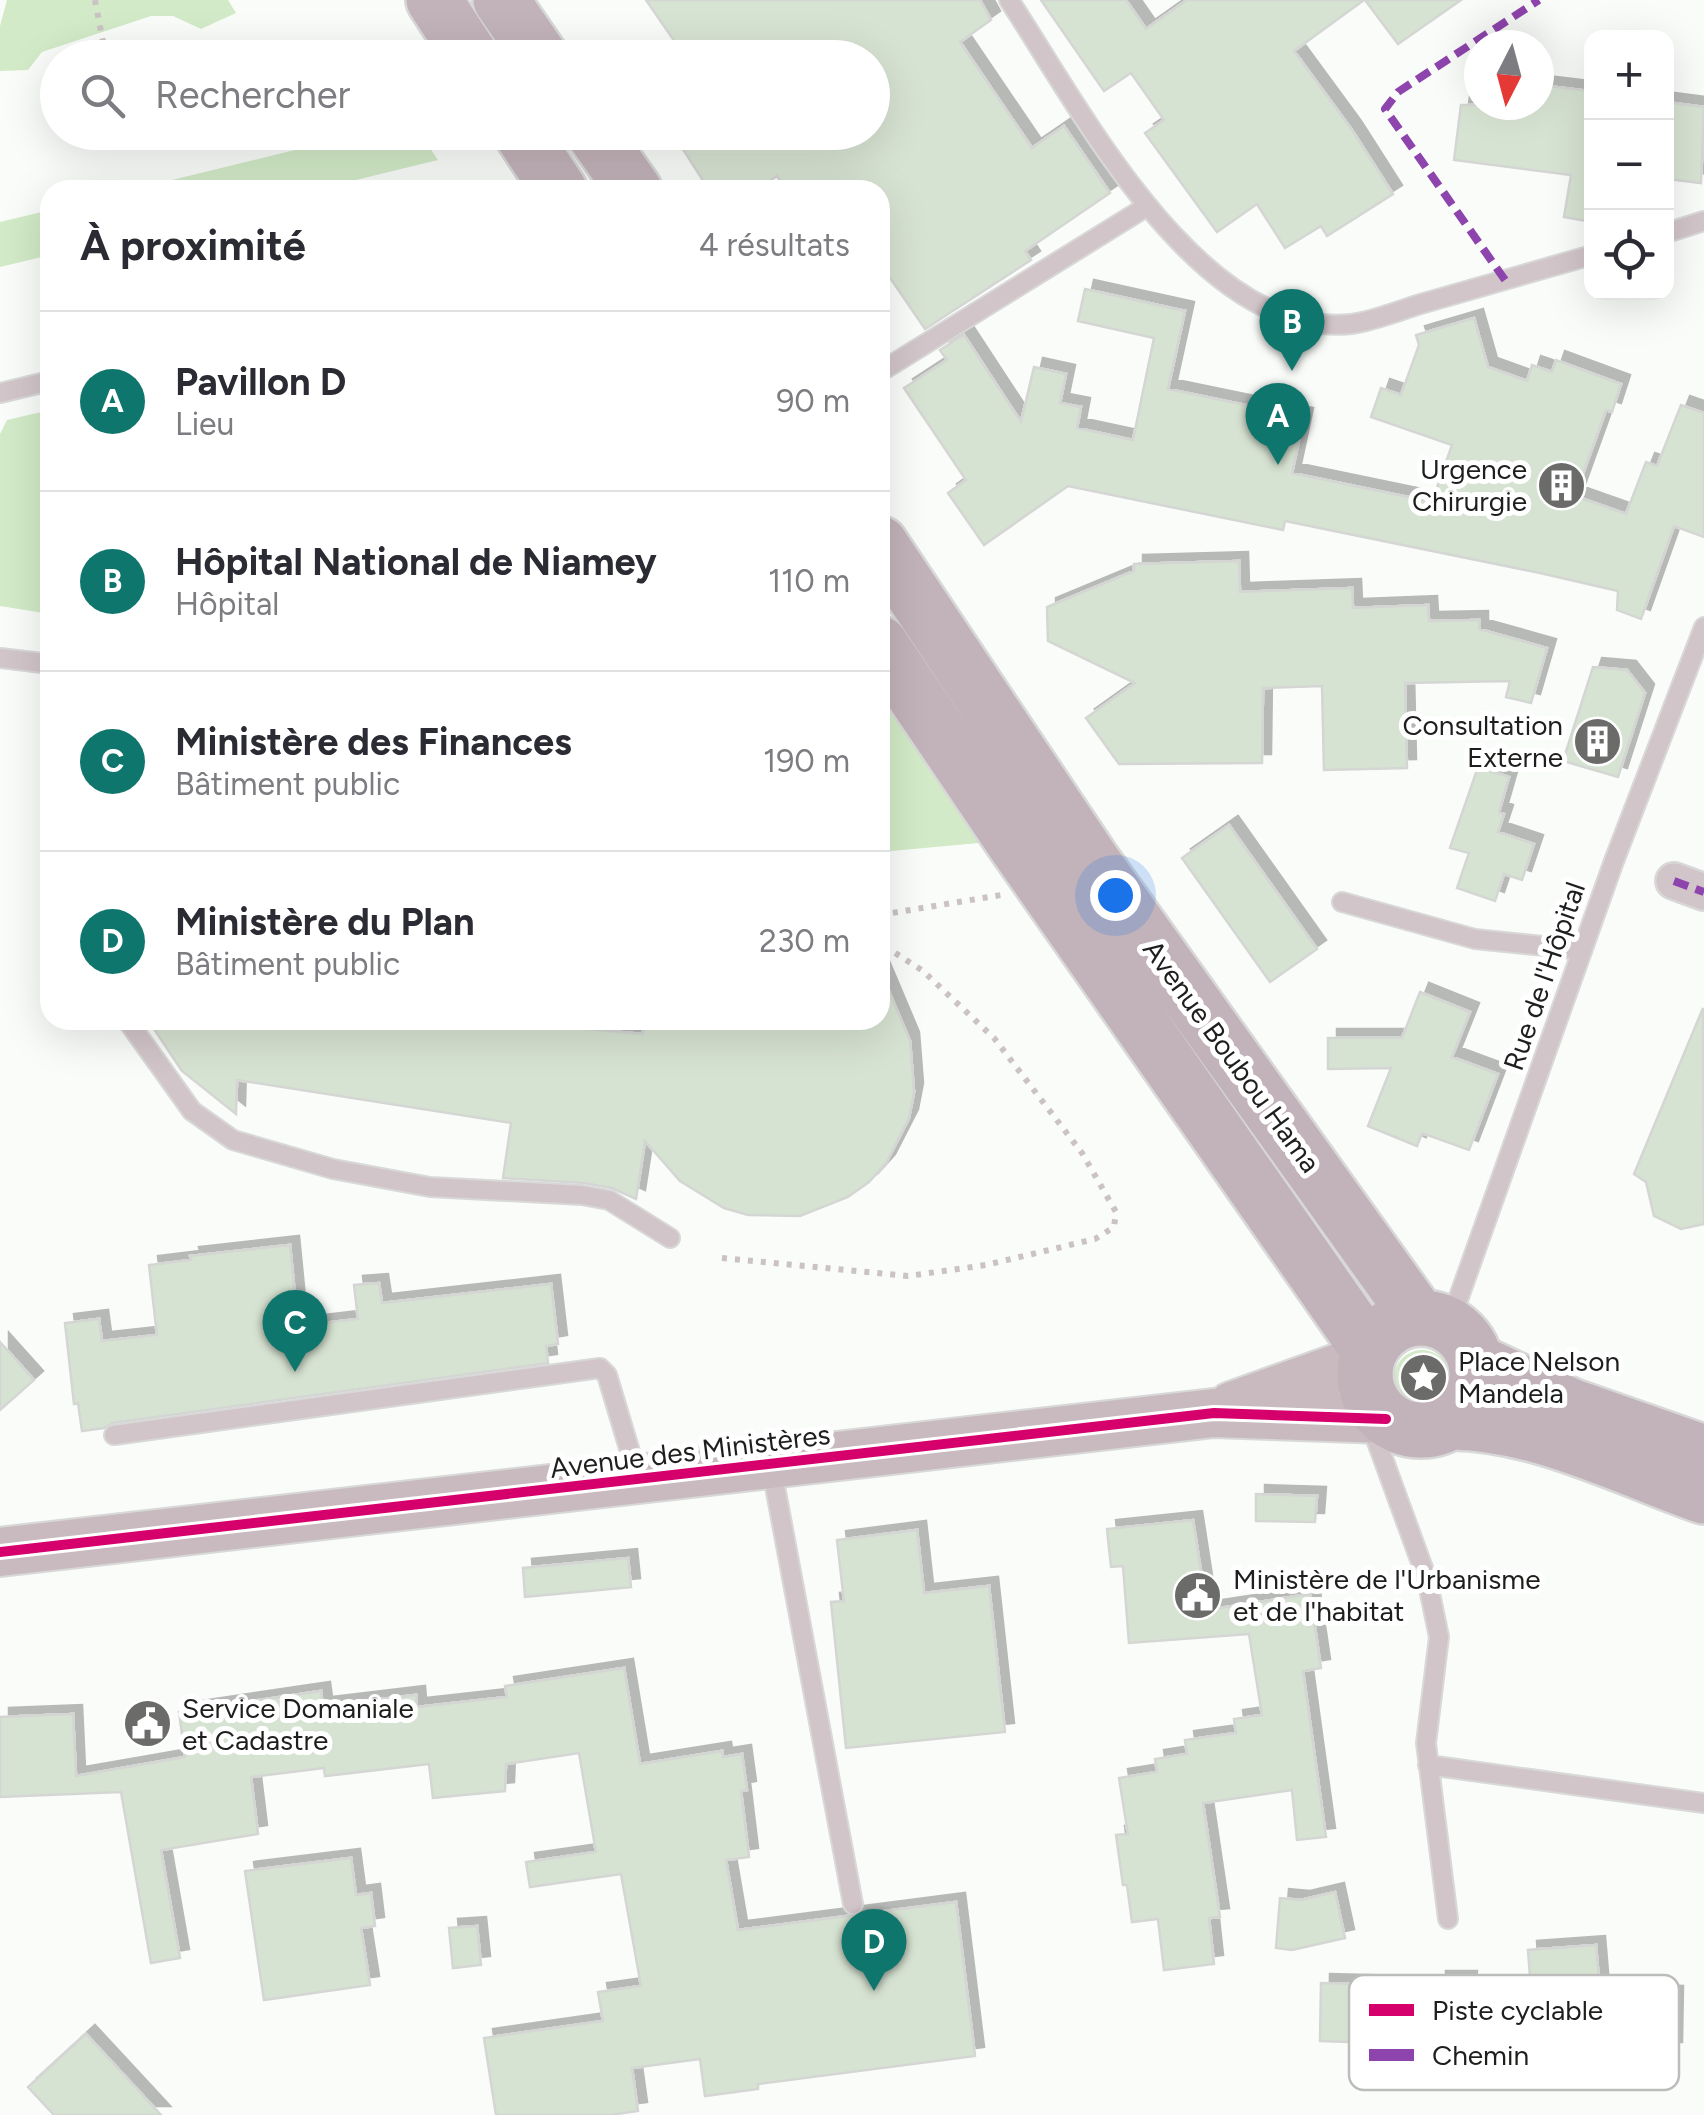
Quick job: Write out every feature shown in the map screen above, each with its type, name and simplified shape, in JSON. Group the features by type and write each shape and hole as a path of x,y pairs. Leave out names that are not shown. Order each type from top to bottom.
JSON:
{"main road":[{"path":"434,0 460,40"},
{"path":"501,0 529,40"},
{"path":"533,150 552,180"},
{"path":"606,150 627,180"},
{"name":"Avenue Boubou Hama","path":"890,559 1092,861 1448,1335"},
{"name":"Avenue Boubou Hama","path":"890,659 1368,1354"},
{"path":"1704,1453 1570,1406 1448,1335 1389,1326 1368,1354 1366,1391 1377,1419 1418,1430 1436,1429 1452,1422 1524,1429 1704,1496"},
{"path":"1448,1335 1476,1389 1452,1422"}],"street":[{"name":"Avenue des Ministères","path":"1214,1413 1368,1354"},
{"name":"Avenue des Ministères","path":"0,1552 1214,1413 1377,1419"}],"lane":[{"path":"1010,0 1146,207 1182,248 1266,308 1309,323 1352,324 1584,257"},
{"path":"890,366 1146,207"},
{"path":"1674,231 1703,223"},
{"path":"0,394 40,384"},
{"name":"Rue de l'Hôpital","path":"1448,1335 1614,861 1704,627"},
{"path":"0,658 40,663"},
{"path":"1342,902 1475,939 1582,950"},
{"path":"134,1030 192,1111 233,1140 332,1169 430,1186 609,1200 670,1238"},
{"path":"114,1435 600,1368 607,1375 638,1480"},
{"path":"1377,1419 1427,1579 1438,1637 1426,1743 1448,1919"},
{"path":"770,1464 852,1904"},
{"path":"1428,1766 1704,1802"}],"path":[{"path":"95,0 103,40"},
{"path":"890,913 1047,890"},
{"path":"722,1258 908,1276 986,1266 1095,1240 1114,1227 1116,1212 1082,1153 994,1038 923,971 890,950"}],"green space":[{"path":"7,0 228,0 236,13 201,29 173,16 151,16 78,40 40,40 40,55 28,70 0,71 0,26"},
{"path":"295,150 431,150 438,160 356,180 172,180"},
{"path":"40,212 40,257 0,267 0,222"},
{"path":"40,412 40,612 0,606 0,434 7,420"},
{"path":"890,710 977,837 979,843 890,851"},
{"name":"Place Nelson Mandela","path":"1422,1350 1442,1358 1450,1378 1442,1398 1422,1406 1402,1398 1394,1378 1402,1358"}],"building":[{"path":"646,0 980,0 991,20 960,42 1032,148 1064,126 1110,193 1025,251 1031,260 925,329 890,278 890,180 780,180 777,176 771,180 703,180 683,150 890,150 890,40 674,40"},
{"path":"1041,0 1126,0 1146,29 1187,0 1364,0 1294,51 1393,194 1327,236 1321,226 1285,248 1257,204 1217,232 1145,133 1164,120 1131,73 1104,91"},
{"path":"1365,0 1461,0 1398,44"},
{"path":"1554,87 1584,90 1584,221 1564,217 1571,175 1454,160 1461,105 1464,120 1554,120"},
{"path":"1674,103 1704,107 1701,183 1674,180"},
{"path":"1085,289 1185,311 1168,389 1304,417 1292,473 1432,502 1452,445 1371,417 1381,388 1401,395 1419,345 1416,335 1474,318 1488,367 1527,381 1532,365 1552,372 1556,360 1621,384 1612,412 1606,410 1575,496 1626,514 1646,462 1657,466 1681,405 1704,413 1704,537 1674,526 1641,619 1617,610 1618,591 1285,521 1283,530 1068,486 984,545 948,493 966,480 904,388 947,360 940,350 964,335 1021,422 1034,367 1066,374 1060,403 1081,407 1077,428 1133,440 1154,338 1078,321"},
{"path":"1239,561 1240,592 1352,588 1353,608 1428,605 1429,621 1479,620 1479,629 1547,648 1531,703 1506,697 1510,681 1405,683 1407,768 1324,770 1322,686 1263,688 1262,763 1119,764 1086,718 1135,683 1048,641 1047,607 1134,571 1134,564"},
{"name":"Consultation Externe","path":"1593,667 1627,670 1645,693 1618,777 1563,761"},
{"path":"1478,767 1509,777 1498,832 1534,844 1522,880 1504,874 1495,901 1457,888 1469,853 1450,848"},
{"path":"1229,825 1317,949 1270,982 1182,858"},
{"path":"1420,992 1470,1012 1452,1057 1498,1074 1469,1150 1422,1133 1417,1146 1368,1126 1391,1068 1328,1069 1328,1038 1402,1038"},
{"path":"890,994 910,1041 914,1092 909,1118 886,1163 848,1197 800,1216 748,1215 724,1208 680,1181 645,1141 636,1199 612,1188 584,1183 503,1178 511,1123 237,1080 236,1114 182,1071 155,1030 599,1030 642,1034 644,1030 890,1030"},
{"path":"1703,1008 1704,1224 1681,1229 1654,1216 1646,1182 1634,1174"},
{"path":"290,1245 298,1326 358,1319 354,1285 379,1283 382,1303 551,1284 558,1344 546,1346 548,1363 112,1423 82,1431 78,1403 74,1404 65,1323 99,1319 102,1341 157,1335 149,1265 191,1260 190,1256"},
{"path":"0,1342 34,1380 0,1410"},
{"path":"1256,1494 1317,1496 1315,1522 1256,1521"},
{"path":"1193,1520 1207,1610 1310,1594 1321,1668 1303,1671 1326,1837 1297,1840 1292,1790 1203,1803 1220,1917 1209,1918 1214,1964 1164,1970 1158,1919 1132,1922 1127,1885 1123,1885 1116,1835 1128,1834 1119,1778 1157,1772 1155,1759 1187,1754 1185,1740 1236,1733 1234,1719 1262,1715 1249,1634 1129,1643 1123,1566 1111,1567 1107,1529"},
{"path":"917,1530 924,1593 989,1586 1005,1732 846,1748 831,1602 844,1601 837,1540"},
{"path":"628,1558 631,1587 525,1597 523,1568"},
{"path":"624,1668 640,1764 722,1751 723,1757 742,1754 747,1790 741,1791 749,1857 726,1860 738,1930 956,1902 975,2056 758,2084 758,2089 705,2096 700,2059 632,2068 638,2111 610,2115 496,2115 484,2038 603,2021 598,1992 641,1986 621,1874 530,1887 526,1862 596,1852 579,1753 506,1764 505,1791 433,1798 429,1764 325,1776 324,1768 251,1777 258,1834 161,1850 180,1958 151,1963 121,1792 0,1797 0,1717 73,1714 76,1776 185,1757 179,1712 321,1691 323,1706 416,1695 417,1707 507,1697 505,1686"},
{"path":"351,1858 356,1895 371,1893 375,1926 361,1928 370,1985 264,2000 245,1871"},
{"path":"1335,1892 1345,1938 1292,1950 1276,1948 1280,1898 1301,1900"},
{"path":"477,1926 481,1965 453,1968 449,1928"},
{"path":"1596,1945 1598,1975 1530,1975 1528,1950"},
{"path":"1321,1983 1349,1984 1349,2042 1320,2041"},
{"path":"86,2034 161,2115 54,2115 28,2087"}],"marked path":[{"path":"1505,280 1385,109 1398,92 1539,0"},
{"path":"1674,881 1704,892"}],"cycle path":[{"path":"0,1552 1214,1413 1386,1419"}],"place":[{"name":"Hôpital National de Niamey","path":"1292,371"},
{"name":"Pavillon D","path":"1278,465"},
{"name":"Urgence Chirurgie","path":"1562,485"},
{"name":"Consultation Externe","path":"1598,741"},
{"name":"Ministère des Finances","path":"295,1372"},
{"name":"Place Nelson Mandela","path":"1423,1377"},
{"name":"Ministère de l'Urbanisme et de l'habitat","path":"1198,1595"},
{"name":"Service Domaniale et Cadastre","path":"147,1724"},
{"name":"Ministère du Plan","path":"874,1991"}]}
